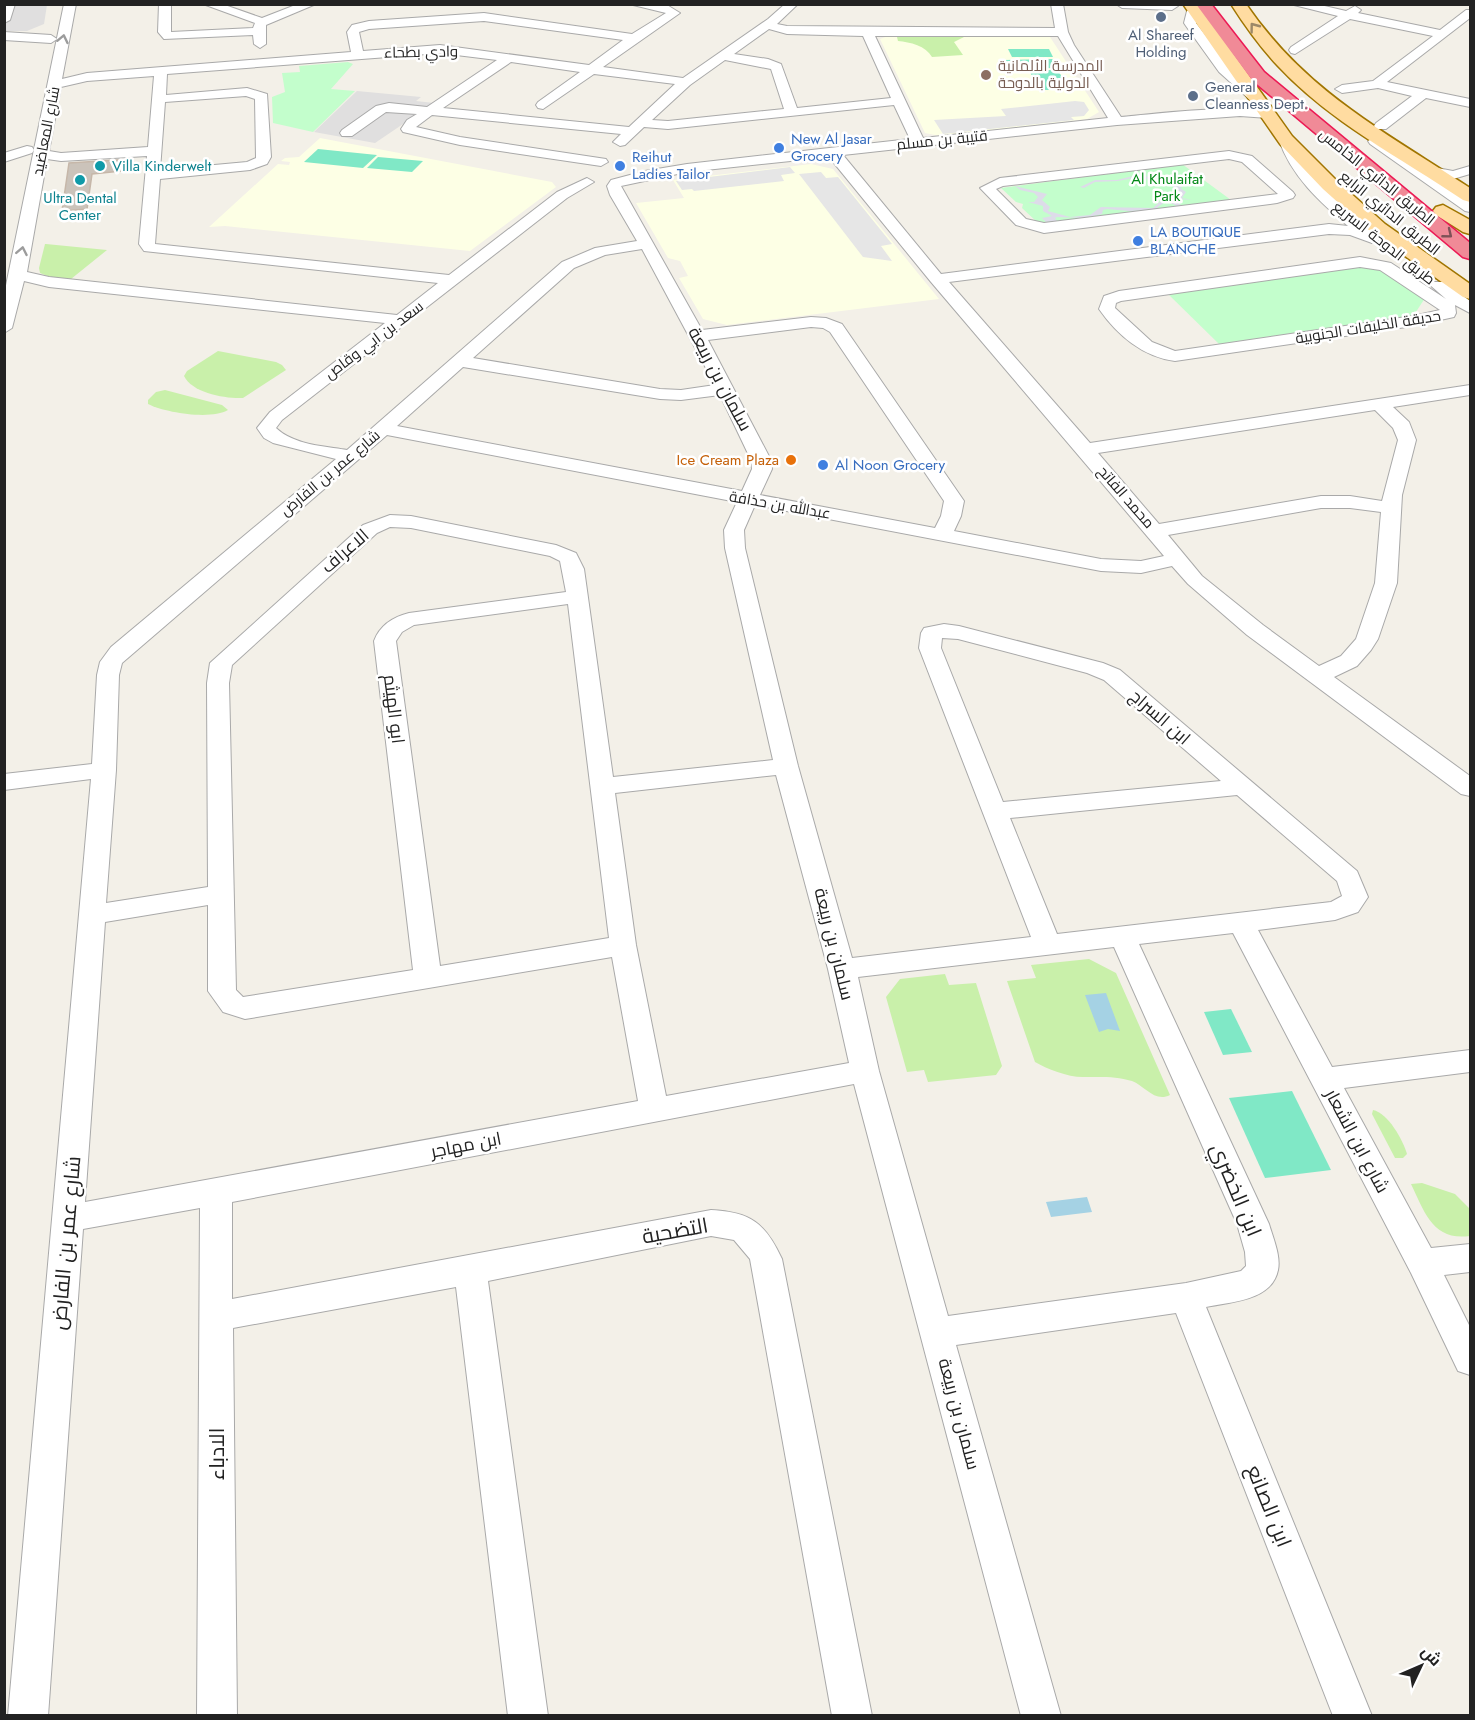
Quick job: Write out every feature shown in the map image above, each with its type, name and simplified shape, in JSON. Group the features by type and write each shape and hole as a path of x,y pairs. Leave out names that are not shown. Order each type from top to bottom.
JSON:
{"highway":[{"name":"الطريق الدائري الرابع","path":"1223,4 1260,56 1284,81 1341,132 1443,211"},
{"name":"الطريق الدائري الرابع","path":"1195,7 1258,76"},
{"name":"الطريق الدائري الخامس","path":"1258,76 1470,253"},
{"name":"الطريق الدائري الخامس","path":"1443,211 1470,233"}],"main road":[{"path":"1238,4 1255,29 1285,63 1349,119 1432,171 1469,188"},
{"name":"الطريق الدائري الرابع","path":"1195,7 1286,140 1330,185 1378,228 1470,293"},
{"name":"الطريق الدائري الرابع","path":"1258,76 1327,161 1373,204 1470,274"},
{"name":"الطريق الدائري الرابع","path":"1443,211 1470,228"}],"street":[{"path":"4,20 9,4"},
{"name":"شارع المعاضيد","path":"4,328 15,283 51,34 58,4"},
{"name":"شارع المعاضيد","path":"33,157 56,78 70,4"},
{"path":"165,4 164,32 168,36 261,26 310,4"},
{"path":"209,4 261,26"},
{"path":"510,57 429,111 408,126 408,129 420,134 481,144 602,180 635,127 685,82 769,24 792,4"},
{"path":"1057,4 1062,32 1068,45 1117,121"},
{"path":"1122,4 1172,6"},
{"path":"1296,4 1443,34"},
{"path":"1294,50 1363,4"},
{"path":"543,105 634,38 674,13 667,9 636,5"},
{"path":"769,24 807,5"},
{"path":"358,54 353,32 356,28 438,13 495,18 634,38"},
{"path":"1342,89 1382,81 1470,13"},
{"path":"769,24 787,30 1062,32"},
{"path":"261,26 262,62"},
{"path":"867,32 918,142"},
{"path":"4,36 51,34"},
{"name":"وادي بطحاء","path":"56,78 80,78 440,49 685,82"},
{"path":"722,56 768,63 777,67 792,112"},
{"path":"158,71 159,99 147,244 155,250 454,280"},
{"path":"1382,81 1424,94 1470,103"},
{"path":"151,175 250,166 262,161 264,157 262,97 260,95 247,92 159,99"},
{"path":"1382,126 1424,94"},
{"path":"347,133 385,107 635,127 898,101"},
{"name":"قتيبة بن مسلم","path":"558,200 602,180 918,142 1117,121 1239,112 1261,105"},
{"path":"1349,119 1374,141 1469,188"},
{"name":"طريق الدوحة السريع","path":"1286,140 1291,155 1346,217 1470,308"},
{"path":"5,158 153,151"},
{"name":"محمد الفاتح","path":"833,152 937,279 1195,580 1317,676 1470,788"},
{"path":"1180,211 1283,198 1288,192 1247,159 1228,155 1000,182 987,188 1021,222 1037,227 1180,211 1219,243"},
{"name":"سلمان بن ربيعة","path":"602,180 646,244 726,389 761,460 762,469 750,500 734,530 735,548 786,766 842,969 865,1071 1041,1716"},
{"name":"سعد بن ابي وقاص","path":"350,456 283,441 271,435 266,428 276,416 558,200"},
{"path":"1329,229 1340,225 1346,217"},
{"path":"937,279 1329,229 1352,231 1372,238"},
{"name":"شارع عمر بن الفارض","path":"28,1716 104,770 108,675 111,662 119,652 383,429 577,260 601,251 646,244"},
{"path":"1150,252 1184,286"},
{"name":"حديقة الخليفات الجنوبية","path":"1371,262 1385,266 1449,310 1444,316 1175,357 1160,355 1148,349 1107,309 1108,301 1119,296 1184,286 1371,262"},
{"path":"15,283 49,282 400,320"},
{"path":"697,336 811,322 826,323 836,328 954,501 953,510 942,534"},
{"path":"459,361 660,394 681,395 726,389"},
{"path":"1085,449 1470,390"},
{"path":"1317,676 1349,661 1360,650 1367,639 1386,583 1394,483 1407,440 1402,426 1379,404"},
{"name":"عبدالله بن حذافة","path":"383,429 1101,565 1141,567 1178,559"},
{"path":"1155,531 1321,502 1350,502 1391,508"},
{"name":"الاعراف","path":"624,945 250,1008 230,1004 222,990 219,894 218,683 221,663 370,529 382,523 402,520 565,554 572,562 624,945 654,1109"},
{"name":"ابو الهيثم","path":"428,978 387,634 409,619 576,597"},
{"name":"ابن السراج","path":"842,969 1047,943 1123,937 1335,911 1349,905 1355,897 1348,877 1240,787 1112,675 1095,668 970,636 936,631 932,633 930,648 1047,943"},
{"path":"602,786 786,766"},
{"path":"4,782 104,770"},
{"path":"995,811 1240,787"},
{"path":"91,915 219,894"},
{"name":"شارع ابن الشعار","path":"1241,923 1422,1263 1470,1360"},
{"name":"ابن الخضري","path":"937,1333 1186,1297 1251,1283 1262,1269 1262,1252 1253,1224 1123,937"},
{"path":"1324,1079 1470,1061"},
{"name":"ابن مهاجر","path":"68,1218 216,1193 865,1071"},
{"name":"الادباء","path":"216,1193 217,1716"},
{"name":"التضحية","path":"217,1316 711,1223 734,1224 749,1232 759,1243 766,1259 852,1716"},
{"path":"1422,1263 1470,1258"},
{"path":"471,1270 528,1716"},
{"name":"ابن الصانع","path":"1186,1297 1353,1716"}],"shaded area":[{"path":"5,5 47,5 44,24 27,31 5,31"},
{"name":"المدرسة الألمانية الدولية بالدوحة","path":"1040,35 1050,37 1099,112 1087,119 940,136 925,133 880,39 888,36"},
{"path":"357,91 421,97 416,101 434,103 375,143 314,132"},
{"path":"1084,102 1089,110 1084,116 1071,117 1074,120 943,134 934,120 1006,116 1001,109"},
{"path":"320,138 552,182 556,187 470,251 225,226 209,227 278,164 289,165 290,162 281,161 285,158 299,157"},
{"path":"811,164 833,169 939,299 727,325 703,319 679,278 688,276 680,261 668,258 636,203 684,198 673,180"},
{"path":"790,167 795,173 781,175 784,181 694,191 692,189 682,190 676,181"},
{"path":"821,172 826,178 838,177 892,244 881,246 892,261 863,257 799,174"},
{"path":"1137,175 1175,181 1175,184 1183,187 1180,188 1186,192 1182,198 1192,200 1180,199 1177,202 1181,205 1177,206 1166,201 1154,210 1107,209 1103,210 1102,214 1084,218 1057,217 1055,218 1057,221 1046,222 1042,218 1052,216 1043,211 1043,206 1028,202 1034,202 1038,197 1034,193 1020,190 1015,186 1047,194 1042,200 1050,207 1048,211 1070,217 1090,215 1101,207 1153,208 1166,196 1154,189 1175,197 1180,193 1170,184 1138,177 1118,181 1095,182 1084,188 1080,187 1095,180 1117,180"}],"green space":[{"path":"897,37 964,37 954,42 963,55 932,57 922,47 898,41"},
{"path":"1008,49 1049,49 1053,57 1012,57"},
{"path":"1053,59 1057,68 1008,69 1004,60"},
{"path":"348,62 353,64 331,89 355,91 313,132 273,123 272,97 285,92 282,73 300,72 299,66"},
{"path":"1029,70 1058,70 1069,90 1039,90"},
{"path":"318,149 377,155 363,168 304,162"},
{"path":"378,157 423,161 412,172 367,168"},
{"name":"Al Khulaifat Park","path":"1182,164 1231,200 1044,225 1038,223 1022,208 1023,204 1016,202 1001,188"},
{"path":"45,244 107,250 71,279 50,277 40,273 39,268"},
{"path":"1367,266 1381,269 1425,298 1414,315 1219,344 1168,294"},
{"path":"218,351 276,362 286,370 243,398 210,394 194,387 184,376 187,371"},
{"path":"165,390 222,405 228,410 211,415 200,415 166,410 148,404 148,400 156,392"},
{"path":"1089,959 1116,973 1170,1095 1160,1097 1126,1079 1066,1075 1035,1062 1007,981 1036,978 1031,965"},
{"path":"945,974 949,985 976,983 1002,1066 996,1075 928,1082 924,1070 907,1072 886,997 900,979"},
{"path":"1231,1009 1252,1052 1223,1055 1204,1012"},
{"path":"1292,1091 1331,1170 1265,1178 1229,1098"},
{"path":"1373,1110 1384,1116 1398,1135 1407,1154 1403,1158 1395,1158 1372,1114"},
{"path":"1422,1183 1455,1194 1470,1209 1470,1236 1447,1234 1432,1223 1411,1184"}],"water":[{"path":"1106,993 1120,1031 1108,1029 1099,1032 1085,995"},
{"path":"1087,1197 1092,1212 1051,1217 1046,1202"}],"building":[{"path":"132,159 131,170 92,174 87,209 62,211 69,163"}],"place":[{"name":"Al Shareef Holding","path":"1161,17"},
{"name":"المدرسة الألمانية الدولية بالدوحة","path":"986,75"},
{"name":"General Cleanness Dept.","path":"1193,96"},
{"name":"New Al Jasar Grocery","path":"779,148"},
{"name":"Villa Kinderwelt","path":"100,166"},
{"name":"Reihut Ladies Tailor","path":"620,166"},
{"name":"Ultra Dental Center","path":"80,180"},
{"name":"LA BOUTIQUE BLANCHE","path":"1138,241"},
{"name":"Ice Cream Plaza","path":"791,460"},
{"name":"Al Noon Grocery","path":"823,465"}]}
